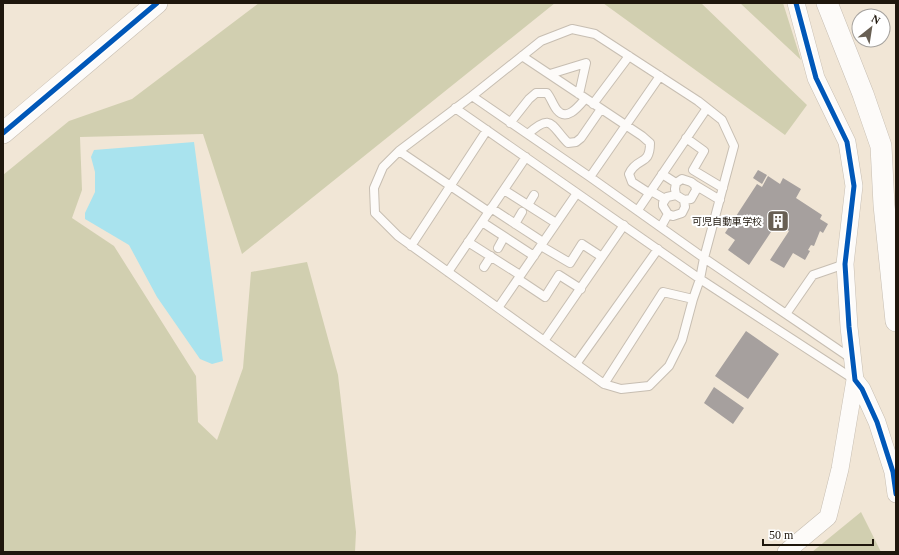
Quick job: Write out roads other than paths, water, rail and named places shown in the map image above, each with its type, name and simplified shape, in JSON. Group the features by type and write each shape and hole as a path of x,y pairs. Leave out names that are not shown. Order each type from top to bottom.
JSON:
{"street":[{"path":"3,133 157,3"},
{"path":"786,552 828,517 840,469 855,380 844,264 854,186 847,142 816,78 796,3"},
{"path":"827,3 863,94 881,146 884,205 896,321"},
{"path":"855,380 862,389 877,422 893,472 896,494"}],"lane":[{"path":"572,29 595,34 629,56 722,120 734,146 704,258 700,279 682,340 669,366 649,386 621,389 604,384 398,236 375,213 374,188 383,167 399,151 472,96 541,41 572,29"},
{"path":"522,56 642,136 650,143 650,152 646,159 632,167 629,174 632,182 664,200"},
{"path":"593,104 629,56"},
{"path":"510,123 529,99 536,93 547,93 558,111 566,114 574,112 582,97 586,63 550,74"},
{"path":"590,177 660,76"},
{"path":"472,96 853,360"},
{"path":"455,108 700,279 855,380"},
{"path":"638,210 706,108"},
{"path":"528,134 540,124 549,123 557,128 561,136 568,143 576,142 581,138 601,109"},
{"path":"411,246 487,130"},
{"path":"686,138 704,151 693,170 723,188"},
{"path":"399,151 450,186 515,224 570,263 582,244 602,257"},
{"path":"448,272 526,158"},
{"path":"662,174 676,183"},
{"path":"695,185 696,190 691,199 684,200 676,195 674,189 676,183 686,179 720,200"},
{"path":"504,190 556,223"},
{"path":"498,308 577,193"},
{"path":"676,195 671,196 662,203 668,214 673,216 682,214 685,207 684,200"},
{"path":"528,205 534,196"},
{"path":"515,224 522,212"},
{"path":"660,227 668,214"},
{"path":"482,222 534,256"},
{"path":"544,341 624,225"},
{"path":"498,248 504,237"},
{"path":"468,242 490,256 545,297 559,275 580,289"},
{"path":"576,364 658,249"},
{"path":"484,267 490,256"},
{"path":"786,314 813,275 844,264"},
{"path":"604,384 663,292 693,299"}],"water":[{"path":"194,142 223,361 212,364 200,359 157,297 129,245 85,219 85,213 95,192 95,172 91,157 94,150"}],"place":[{"name":"可児自動車学校","path":"778,221"}]}
